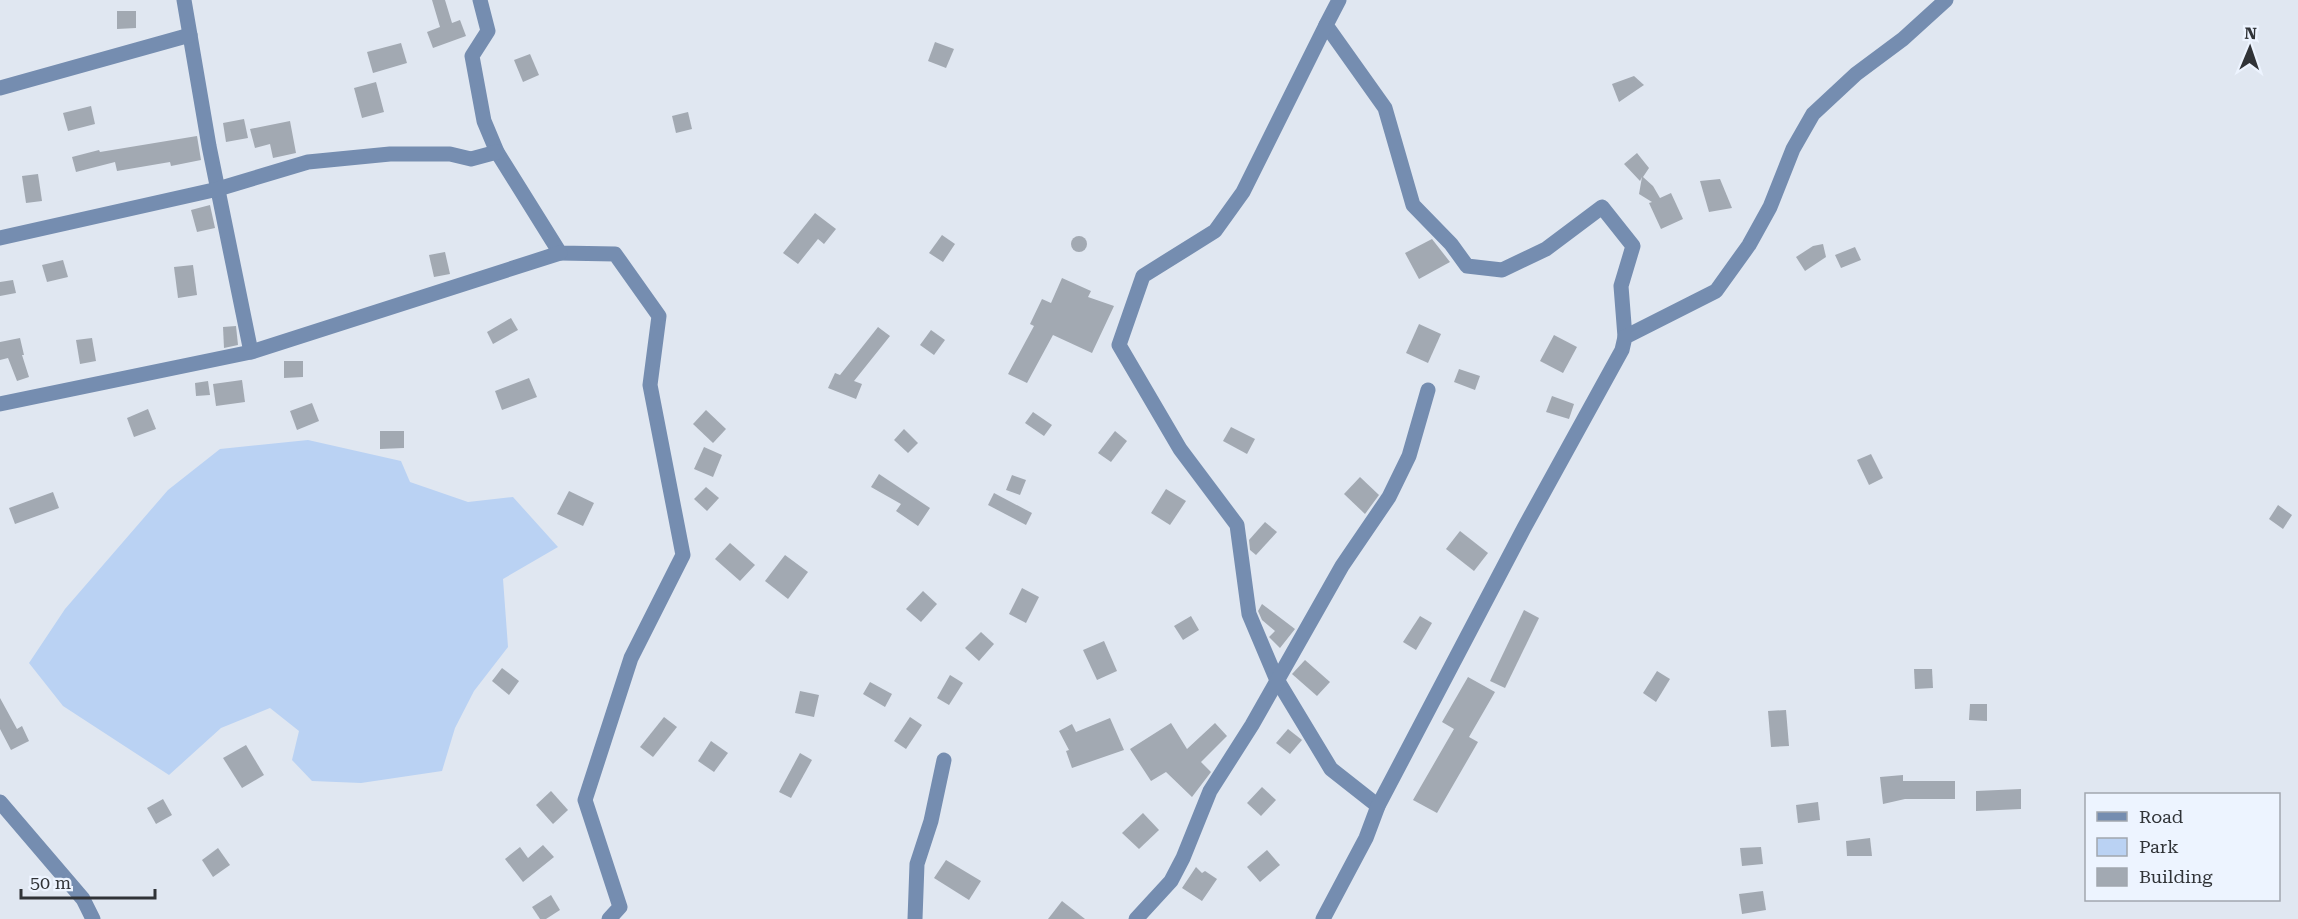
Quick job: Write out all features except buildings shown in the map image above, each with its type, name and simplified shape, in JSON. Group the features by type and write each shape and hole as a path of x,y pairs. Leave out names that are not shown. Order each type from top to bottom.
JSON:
{"street":[{"path":"184,0 218,189 251,352"},
{"path":"480,0 488,31 472,56 483,121 497,152 560,253"},
{"path":"1339,0 1244,192 1215,231 1143,276 1119,345 1180,449 1237,525 1245,569 1249,614 1276,678 1332,769 1378,806"},
{"path":"1625,337 1716,291 1749,245 1770,207 1793,149 1813,114 1856,74 1903,39 1946,0"},
{"path":"1323,919 1366,838 1378,806 1524,528 1622,350 1625,337 1621,286 1633,246 1602,207 1546,249 1502,270 1467,266 1451,244 1413,205 1385,108 1326,25"},
{"path":"0,88 190,35"},
{"path":"0,238 218,189 308,162 390,154 450,154 471,159 497,152"},
{"path":"0,404 251,352 560,253 615,254 659,316 650,385 684,555 631,658 585,800 620,907 609,919"},
{"path":"1136,919 1171,880 1183,858 1210,791 1252,724 1276,678 1342,566 1389,497 1409,456 1428,390"},
{"path":"915,919 917,864 931,821 944,760"},
{"path":"0,802 83,899 93,919"}],"green space":[{"path":"308,440 401,461 410,482 468,502 513,497 558,547 503,579 508,647 474,691 455,728 442,771 361,783 312,781 292,760 299,731 270,708 221,728 169,775 63,706 29,663 65,609 168,490 220,449"}]}
